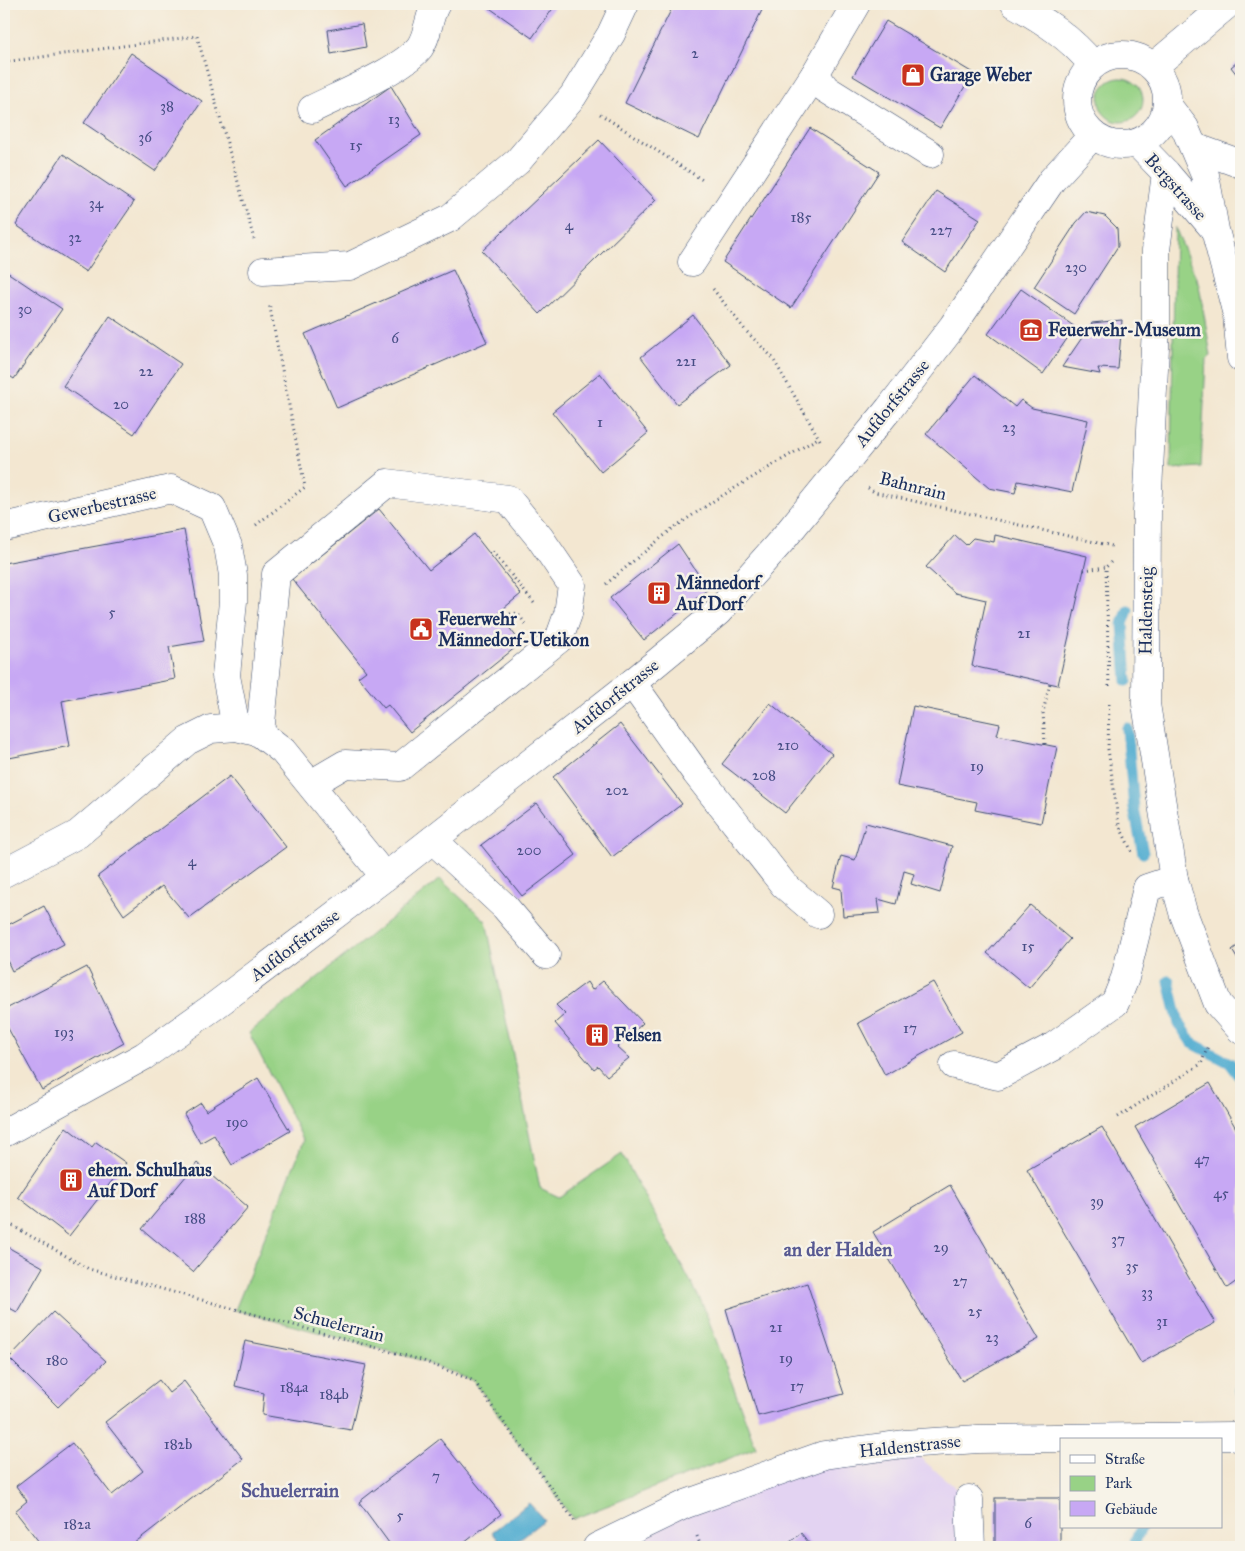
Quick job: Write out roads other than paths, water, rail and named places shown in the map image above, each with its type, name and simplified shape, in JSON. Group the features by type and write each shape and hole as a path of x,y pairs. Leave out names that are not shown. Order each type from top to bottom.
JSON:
{"street":[{"path":"312,109 404,62 419,48 428,32 436,4"},
{"path":"263,271 350,266 450,218 518,161 573,96 611,34 625,4"},
{"path":"692,262 815,74 856,4"},
{"path":"1015,4 1048,23 1074,42 1094,65"},
{"path":"1093,135 1083,123 1077,108 1080,85 1094,65 1108,57 1124,54 1140,58 1154,67 1228,4"},
{"name":"Bergstrasse","path":"1093,135 1114,145 1136,143 1148,137 1158,128 1168,105 1165,85 1154,67"},
{"path":"815,74 826,89 930,154"},
{"name":"Bergstrasse","path":"1168,105 1185,128 1205,175 1215,230 1237,315 1241,358"},
{"name":"Aufdorfstrasse","path":"4,1133 144,1056 216,1005 433,840 632,684 718,612 772,552 953,326 1052,180 1093,135"},
{"name":"Bergstrasse","path":"1136,143 1215,230"},
{"path":"1194,147 1241,164"},
{"name":"Haldensteig","path":"1166,174 1161,197 1156,250 1156,327 1149,447 1146,704 1174,879 1183,912 1218,1004 1241,1030"},
{"path":"248,730 276,574 387,483 508,499 540,538 572,585 568,614 559,639 470,719 400,767 345,764 311,784"},
{"name":"Gewerbestrasse","path":"4,527 171,489 212,508 228,546 233,575 233,601 226,676 248,730"},
{"path":"632,684 696,773 784,885 818,914"},
{"path":"4,873 78,834 187,741 211,729 248,730 283,751 385,877"},
{"path":"433,840 505,907 546,954"},
{"path":"954,1065 998,1076 1054,1046 1114,1003 1125,978 1146,888 1174,879"},
{"name":"Haldenstrasse","path":"1063,1438 1232,1436 1241,1438"},
{"name":"Haldenstrasse","path":"597,1547 686,1504 824,1455 904,1444 978,1439 1060,1438"},
{"path":"969,1499 972,1547"}],"water":[{"path":"529,1503 544,1520 509,1547 504,1547 492,1532"}],"waterway":[{"path":"1127,681 1123,624 1128,610"},
{"path":"1127,728 1134,808 1143,853"},
{"path":"1169,981 1179,1024 1192,1043 1230,1063 1241,1078"},
{"path":"1133,1547 1141,1528"}],"place":[{"name":"Garage Weber","path":"913,75"},
{"name":"Feuerwehr-Museum","path":"1031,330"},
{"name":"Männedorf Auf Dorf","path":"659,593"},
{"name":"Feuerwehr Männedorf-Uetikon","path":"421,629"},
{"name":"Felsen","path":"597,1035"},
{"name":"ehem. Schulhaus Auf Dorf","path":"71,1180"}],"district":[{"name":"an der Halden","path":"838,1249"},
{"name":"Schuelerrain","path":"290,1490"}]}
